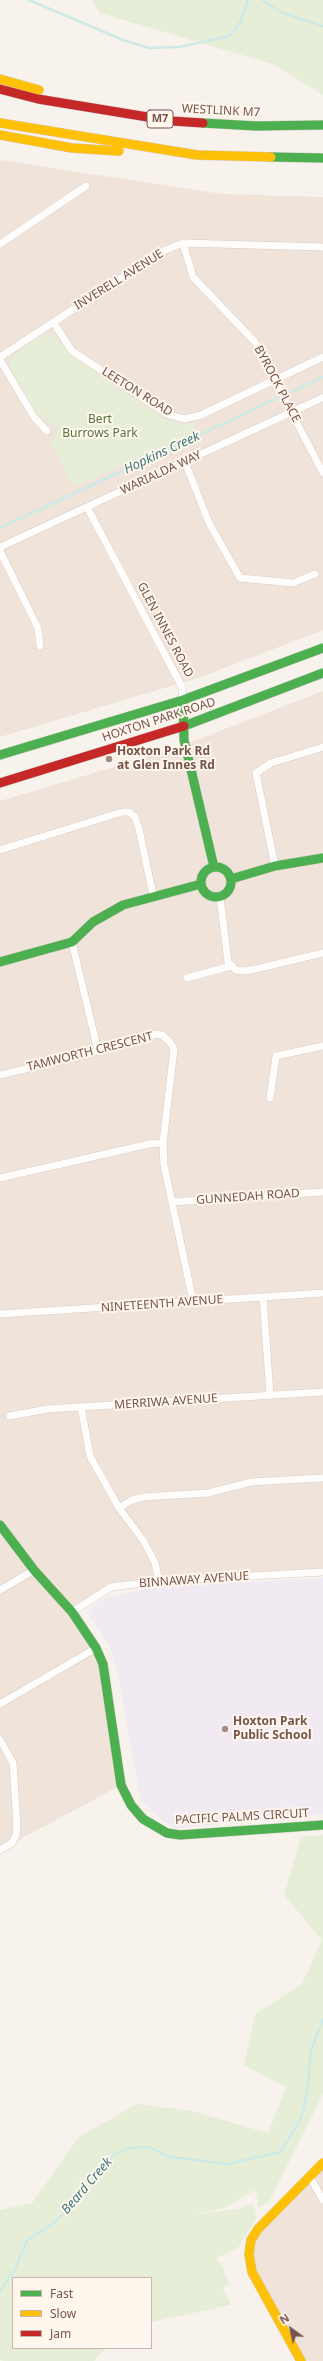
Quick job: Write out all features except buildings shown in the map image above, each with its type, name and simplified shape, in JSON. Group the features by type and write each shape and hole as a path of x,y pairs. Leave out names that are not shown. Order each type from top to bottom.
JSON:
{"main road":[{"name":"M7","path":"0,79 32,89 172,121"},
{"name":"WESTLINK M7","path":"0,89 38,99 172,121 256,126 323,125"},
{"path":"0,123 197,155"},
{"path":"0,135 72,148 197,155 323,158"},
{"name":"HOXTON PARK ROAD","path":"0,755 183,700 323,648"},
{"name":"HOXTON PARK ROAD","path":"0,783 183,726 323,673"},
{"name":"GLEN INNES ROAD","path":"183,700 184,740 214,867"},
{"path":"231,879 275,866 323,858"},
{"path":"214,867 225,870 231,879 229,889 220,897 207,894 201,884 204,873 214,867"},
{"path":"0,962 72,942 93,922 129,902 201,884"},
{"name":"PACIFIC PALMS CIRCUIT","path":"0,1525 34,1570 72,1612 96,1648 104,1664 121,1785 131,1805 144,1819 167,1832 180,1835 323,1825"},
{"path":"301,2361 252,2272 249,2263 249,2254 251,2240 258,2229 323,2163"}],"street":[{"path":"0,244 86,186"},
{"name":"INVERELL AVENUE","path":"0,359 53,322 161,252 183,243 323,247"},
{"name":"BYROCK PLACE","path":"183,243 193,277 255,342 323,473"},
{"name":"LEETON ROAD","path":"53,322 72,351 167,414 184,419 201,415 323,357"},
{"path":"0,359 34,417 47,431"},
{"name":"WARIALDA WAY","path":"0,547 322,398"},
{"path":"185,462 209,523 240,578 293,583 315,574"},
{"name":"GLEN INNES ROAD","path":"87,507 182,687 183,700"},
{"path":"0,551 38,628 40,646"},
{"path":"275,866 256,773 271,763 323,747"},
{"path":"0,850 122,812 129,812 137,822 153,895"},
{"path":"220,897 227,956 231,966"},
{"path":"72,942 98,1051"},
{"path":"186,978 231,966 243,972 323,953"},
{"name":"TAMWORTH CRESCENT","path":"0,1075 98,1051 156,1034 162,1035 170,1042 174,1049 163,1143 164,1165 193,1301"},
{"path":"270,1098 276,1056 323,1046"},
{"path":"0,1178 149,1144 163,1143"},
{"name":"GUNNEDAH ROAD","path":"173,1202 323,1192"},
{"name":"NINETEENTH AVENUE","path":"0,1314 323,1293"},
{"path":"263,1297 270,1395"},
{"name":"MERRIWA AVENUE","path":"10,1416 47,1409 323,1392"},
{"path":"81,1407 90,1456 119,1508 143,1540 156,1563 159,1581"},
{"path":"119,1508 132,1500 143,1497 208,1493 251,1482 323,1478"},
{"path":"0,1590 34,1570"},
{"name":"BINNAWAY AVENUE","path":"72,1612 110,1587 159,1581 323,1572"},
{"path":"0,1704 96,1648"},
{"path":"0,1740 13,1763 17,1825 16,1835 12,1843 0,1850"},
{"path":"310,2177 323,2200"}],"shaded area":[{"path":"0,160 222,194 323,197 323,630 201,677 0,737"},
{"path":"323,691 323,1572 111,1587 72,1611 96,1648 121,1785 0,1850 0,801 171,750"},
{"name":"Hoxton Park Public School","path":"323,1578 323,1814 176,1828 162,1821 152,1812 140,1797 118,1673 109,1645 87,1612 102,1599 157,1587"},
{"path":"323,2163 323,2361 301,2361 252,2272 251,2240"}],"green space":[{"path":"91,0 323,0 323,95 272,64 100,13"},
{"name":"Bert Burrows Park","path":"43,334 55,335 71,356 164,419 181,424 193,423 197,431 74,487 51,442 57,435 57,427 35,412 9,368 12,356"},
{"path":"323,1835 323,2094 269,2202 258,2208 255,2190 224,2208 191,2215 242,2208 251,2203 255,2209 256,2218 238,2248 216,2258 221,2264 229,2284 223,2288 231,2305 152,2322 152,2277 12,2277 12,2349 105,2349 94,2361 3,2361 0,2359 0,2210 32,2203 79,2137 137,2104 192,2111 268,2133 286,2087 244,2065 255,2014 302,1984 322,1940 284,1895 301,1837"}],"waterway":[{"path":"29,0 123,40 149,48 179,47 230,36 241,21 248,0"},
{"path":"262,0 283,13 323,26"},
{"name":"Hopkins Creek","path":"0,528 323,377"},
{"name":"Beard Creek","path":"0,2291 15,2269 27,2240 53,2224 76,2200 97,2172 112,2156 128,2148 148,2147 170,2157 228,2164 280,2152 301,2119 307,2093 311,2050 323,2020"}],"traffic: fast":[{"path":"203,123 256,126 323,125"},
{"path":"271,157 323,158"},
{"path":"0,755 183,700 323,648"},
{"path":"184,726 323,673"},
{"path":"183,700 184,740 214,867"},
{"path":"231,879 275,866 323,858"},
{"path":"216,867 227,871 231,882 227,893 216,897 205,893 201,882 205,871 216,867"},
{"path":"0,962 72,942 93,922 123,905 201,884"},
{"path":"0,1525 34,1570 72,1612 96,1648 103,1664 121,1785 131,1805 143,1819 167,1833 180,1835 323,1825"}],"traffic: slow":[{"path":"0,79 39,90"},
{"path":"0,123 197,155 271,157"},
{"path":"0,135 72,148 119,151"},
{"path":"301,2361 252,2272 249,2254 251,2240 258,2229 323,2163"}],"traffic: jam":[{"path":"0,89 38,99 172,121 203,123"},
{"path":"0,783 184,726"}],"place":[{"name":"Hoxton Park Rd at Glen Innes Rd","path":"109,759"},
{"name":"Hoxton Park Public School","path":"225,1729"}]}
